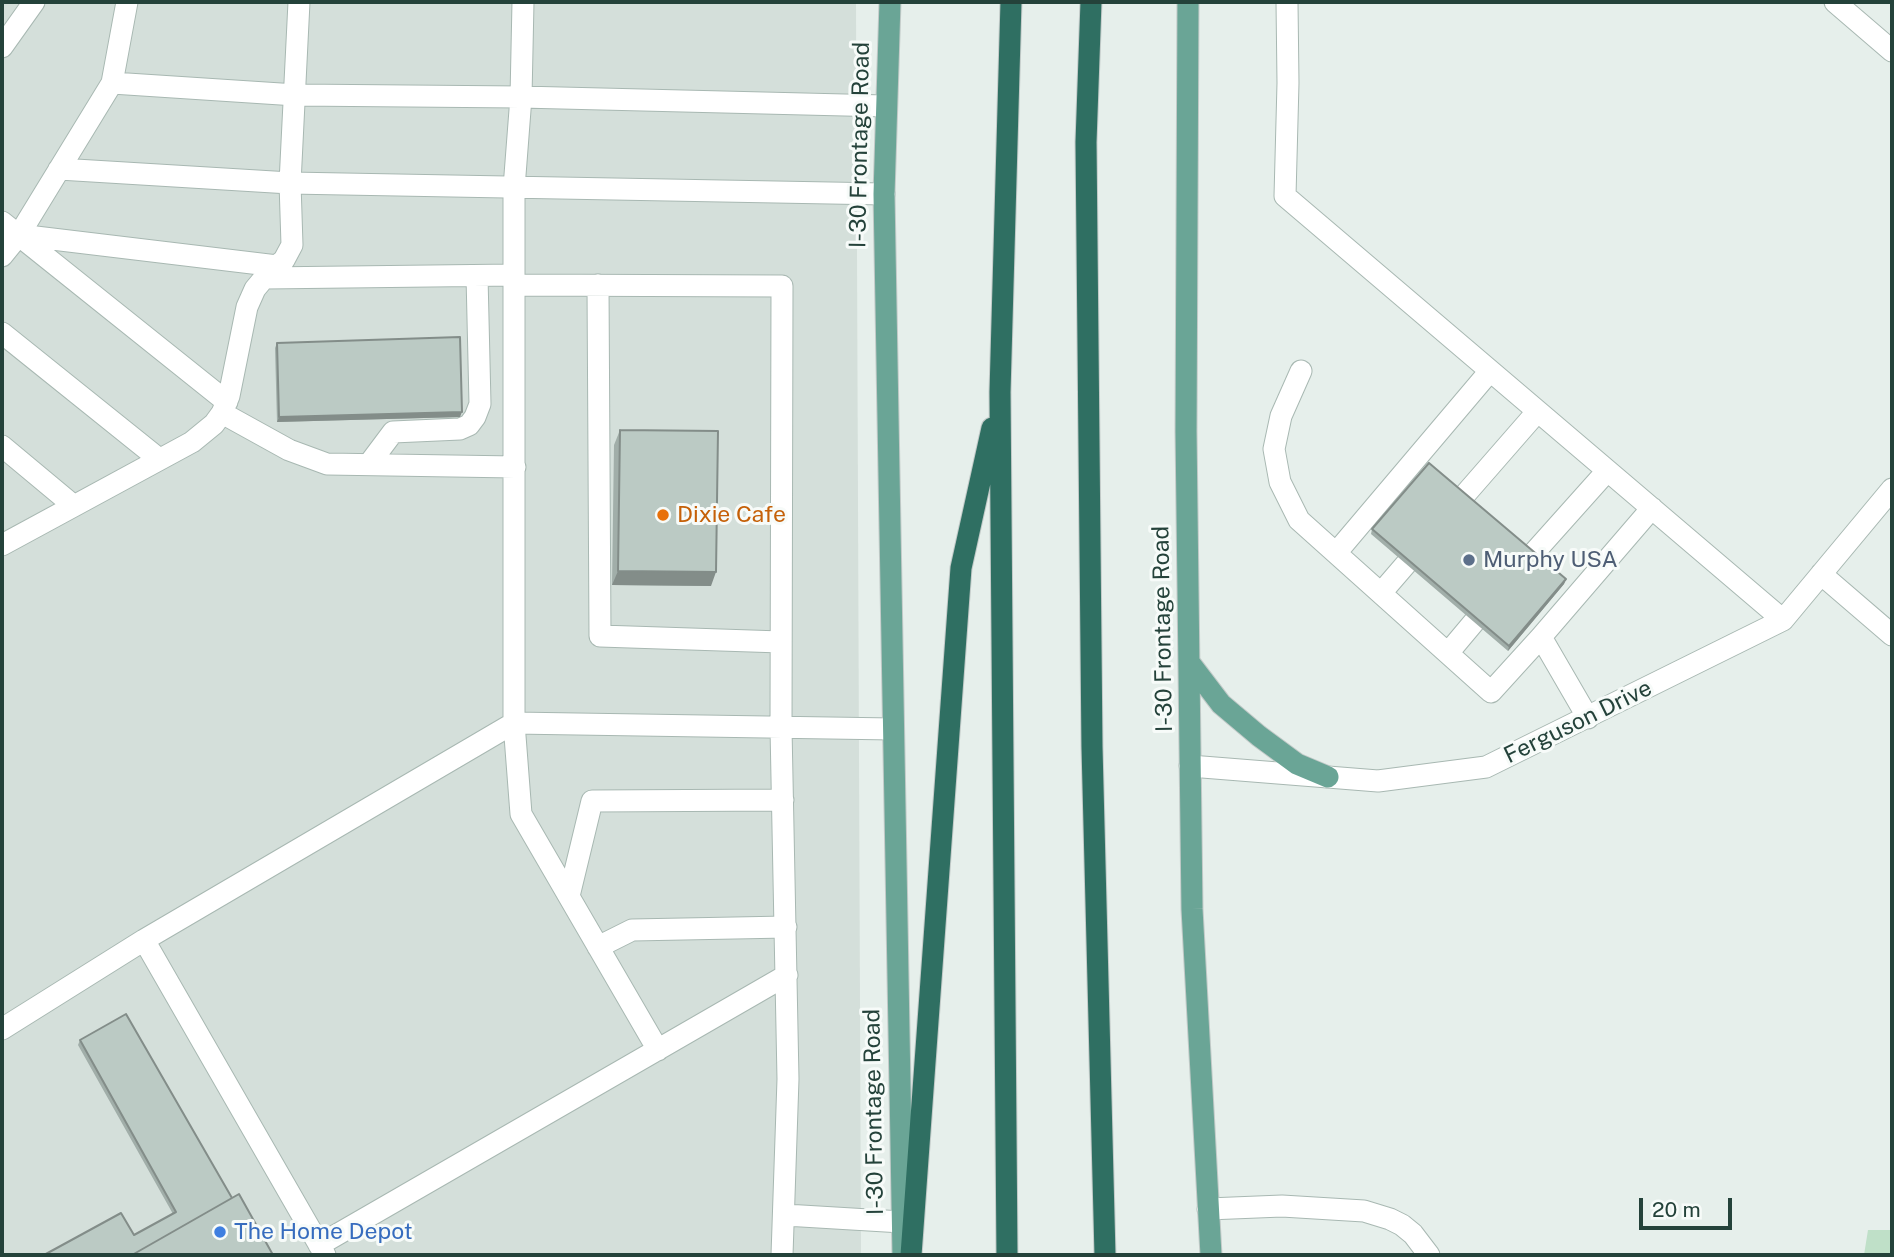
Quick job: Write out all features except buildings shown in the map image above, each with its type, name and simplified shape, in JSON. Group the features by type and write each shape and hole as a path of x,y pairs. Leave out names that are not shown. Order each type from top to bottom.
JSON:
{"highway":[{"path":"1007,1255 1000,392 1011,2"},
{"path":"1091,2 1086,142 1092,733 1105,1255"},
{"path":"911,1255 961,568 1000,392"}],"main road":[{"name":"I-30 Frontage Road","path":"890,2 884,194 903,1255"},
{"name":"I-30 Frontage Road","path":"1188,2 1186,431 1192,909 1211,1255"},
{"path":"1189,662 1221,704 1259,736 1297,764 1328,777"}],"street":[{"path":"2,47 34,2"},
{"path":"2,256 19,234 112,83 127,2"},
{"path":"2,545 202,435 224,407 247,307 256,289 284,260 292,245 290,183 299,2"},
{"path":"523,2 521,97 514,188 514,723 521,814 658,1050"},
{"path":"1287,2 1286,196 1783,620"},
{"path":"1835,2 1892,51"},
{"path":"112,83 296,95 521,97 885,106"},
{"path":"59,169 290,183 884,194"},
{"path":"2,222 224,407 289,450 327,464 515,467"},
{"path":"19,234 271,272 477,276 598,285 782,286 781,728 787,975 785,1215 782,1255"},
{"path":"369,464 393,432 460,429 469,425 475,417 480,404 477,276"},
{"path":"598,285 600,636 781,642"},
{"path":"2,333 159,459"},
{"path":"1301,371 1281,416 1274,449 1280,482 1298,520 1491,692 1652,508"},
{"path":"1336,553 1490,371"},
{"path":"1462,498 1538,412"},
{"path":"2,446 74,506"},
{"path":"1531,556 1607,471"},
{"name":"Ferguson Drive","path":"1191,766 1378,781 1486,767 1783,620 1892,489"},
{"path":"1381,593 1406,564"},
{"path":"1821,574 1889,627"},
{"path":"1448,653 1474,622"},
{"path":"1541,637 1588,718"},
{"path":"2,1029 144,940 514,723 893,729"},
{"path":"569,896 592,801 783,800"},
{"path":"598,947 632,930 786,927"},
{"path":"144,940 322,1250 787,975"},
{"path":"1208,1209 1282,1206 1364,1211 1402,1225 1413,1234 1429,1255"},
{"path":"785,1215 902,1222"}],"shaded area":[{"path":"2,2 856,2 861,1255 2,1255"}],"green space":[{"path":"1868,1230 1892,1230 1892,1255 1864,1255"}],"place":[{"name":"Dixie Cafe","path":"663,515"},
{"name":"Murphy USA","path":"1469,560"},
{"name":"The Home Depot","path":"220,1232"}]}
